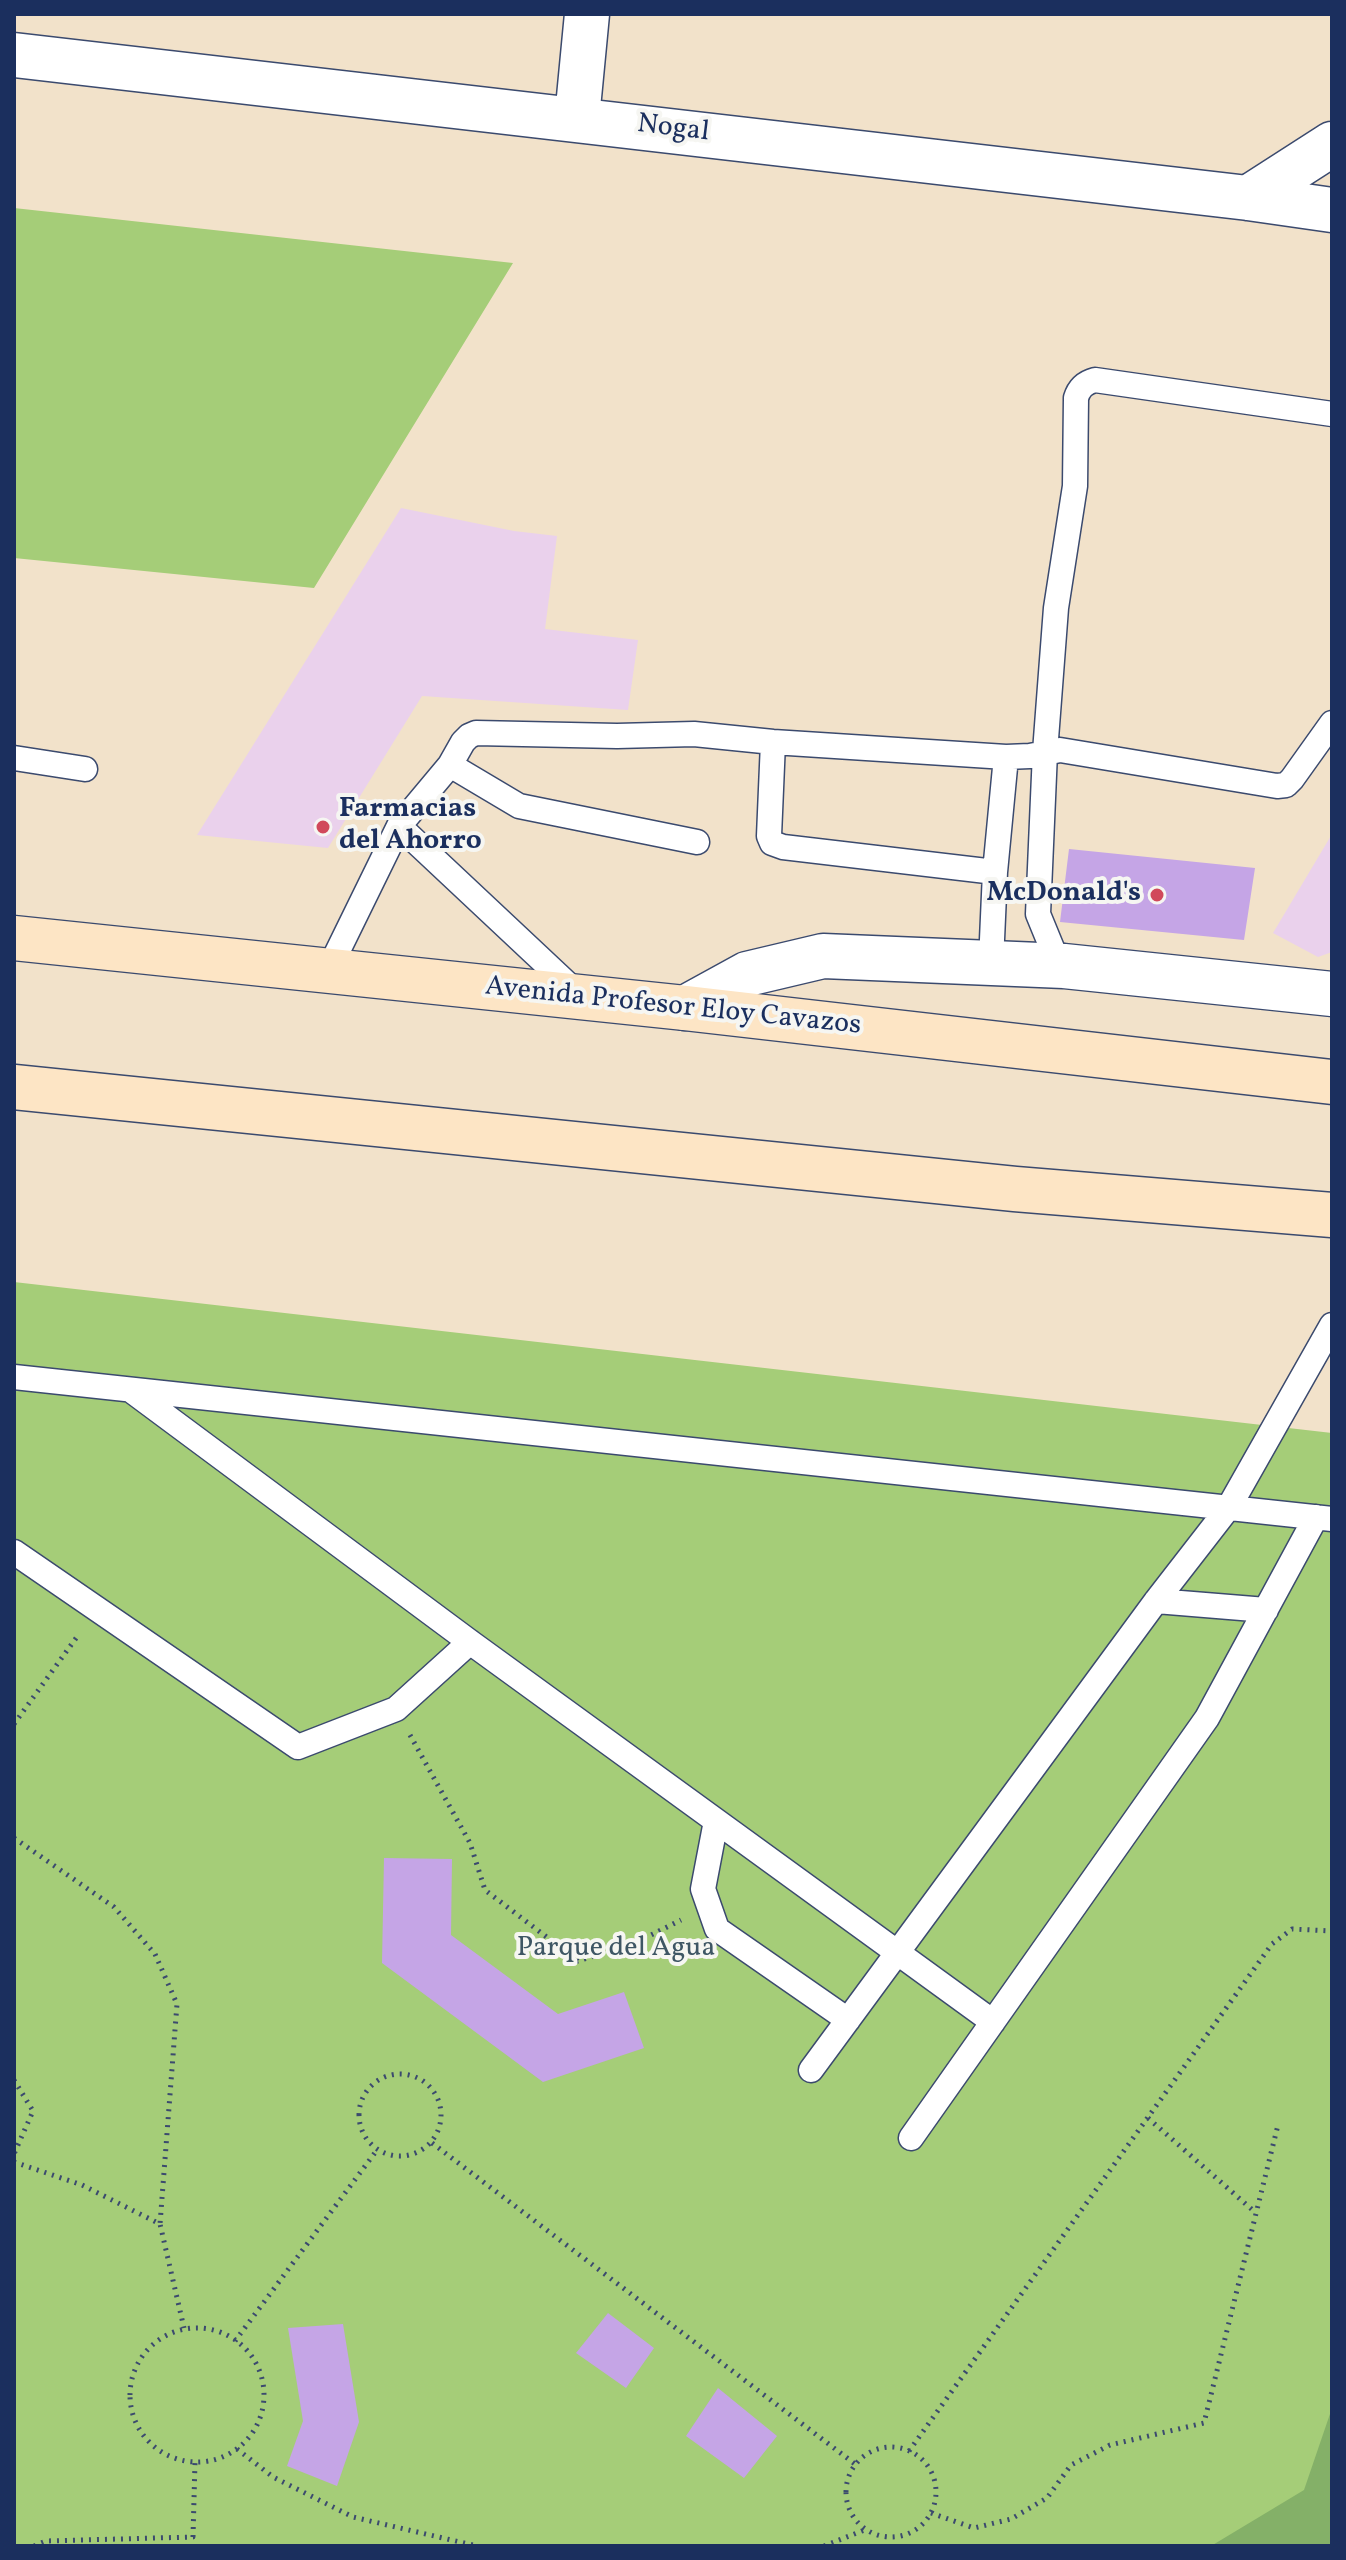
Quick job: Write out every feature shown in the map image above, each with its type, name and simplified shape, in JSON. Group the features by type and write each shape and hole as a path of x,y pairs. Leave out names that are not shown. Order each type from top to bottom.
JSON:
{"main road":[{"name":"Avenida Profesor Eloy Cavazos","path":"14,938 685,1008 1332,1082"},
{"path":"14,1087 1015,1189 1332,1215"}],"street":[{"path":"577,118 587,14"},
{"name":"Nogal","path":"14,55 577,118 1332,210"},
{"path":"1248,198 1332,144"},
{"path":"685,1008 747,974 823,956 1064,966 1332,994"}],"lane":[{"path":"1064,966 1054,953 1038,914 1045,752 1056,608 1075,486 1076,398 1082,386 1095,380 1332,414"},
{"path":"328,971 399,826 450,765 463,742 476,733 694,734 1006,757 1060,750 1277,786 1286,785 1292,779 1332,723"},
{"path":"773,742 769,836 772,843 783,847 995,872"},
{"path":"991,962 995,872 1006,757"},
{"path":"14,758 85,769"},
{"path":"450,765 519,806 697,842"},
{"path":"399,826 582,997"},
{"path":"811,2070 1156,1601 1229,1507 1332,1325"},
{"path":"14,1377 1324,1518 1266,1610 1207,1718 911,2138"},
{"path":"130,1390 470,1642 993,2022"},
{"path":"14,1552 298,1747 396,1709 470,1642"},
{"path":"1156,1601 1266,1610"},
{"path":"716,1821 703,1889 717,1929 848,2020"}],"path":[{"path":"14,1724 97,1609"},
{"path":"396,1709 470,1843 485,1890 578,1961 635,1943 709,1906"},
{"path":"14,1838 114,1907 155,1954 177,2004 160,2224 184,2328"},
{"path":"909,2451 1272,1944 1292,1929 1332,1931"},
{"path":"395,2074 423,2080 440,2103 439,2131 432,2143 409,2156 396,2157 377,2150 363,2135 359,2109 363,2096 371,2085 395,2074"},
{"path":"14,2080 33,2111 14,2154"},
{"path":"1148,2118 1256,2213"},
{"path":"931,2513 974,2528 1011,2519 1047,2498 1071,2465 1110,2445 1204,2423 1278,2125"},
{"path":"432,2143 855,2464"},
{"path":"235,2341 377,2150"},
{"path":"14,2162 82,2185 160,2224"},
{"path":"184,2328 206,2328 235,2341 245,2348 258,2366 264,2388 262,2411 253,2433 237,2449 217,2459 195,2462 172,2457 153,2445 139,2428 131,2408 130,2387 136,2367 148,2349 164,2336 184,2328"},
{"path":"894,2447 909,2451 931,2470 935,2499 931,2513 909,2533 895,2537 880,2535 856,2520 848,2506 848,2477 855,2464 879,2448 894,2447"},
{"path":"237,2449 273,2477 353,2517 477,2546"},
{"path":"34,2546 46,2541 193,2537 195,2462"},
{"path":"824,2546 867,2529"}],"shaded area":[{"path":"401,508 514,531 557,536 545,629 638,640 628,710 422,696 328,848 197,835"},
{"path":"1332,834 1332,952 1318,957 1273,933"}],"green space":[{"path":"14,208 513,263 314,588 14,558"},
{"name":"Parque del Agua","path":"14,1282 1332,1433 1332,2546 14,2546"},
{"path":"1332,2408 1332,2546 1211,2546 1304,2490"}],"building":[{"name":"McDonald's","path":"1069,849 1255,868 1244,940 1060,922"},
{"path":"384,1858 452,1859 451,1935 558,2014 624,1992 644,2048 543,2082 382,1963"},
{"path":"608,2313 654,2348 626,2388 576,2353"},
{"path":"343,2324 359,2422 337,2486 287,2466 303,2421 288,2328"},
{"path":"718,2388 777,2436 744,2478 686,2436"}],"place":[{"name":"Farmacias del Ahorro","path":"323,827"},
{"name":"McDonald's","path":"1157,895"}]}
